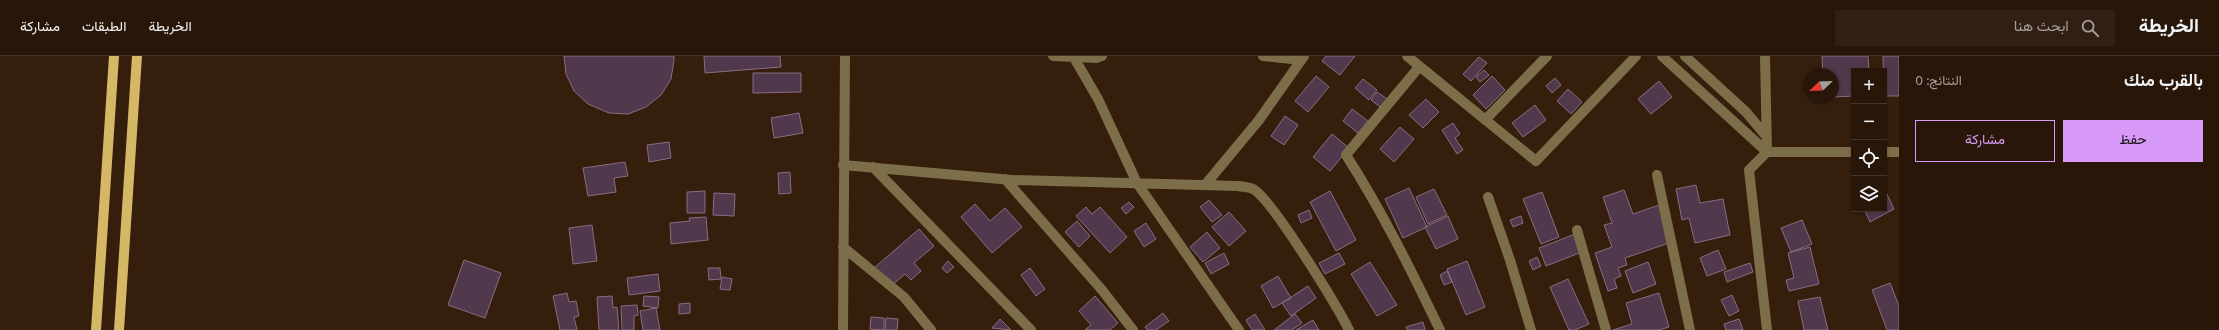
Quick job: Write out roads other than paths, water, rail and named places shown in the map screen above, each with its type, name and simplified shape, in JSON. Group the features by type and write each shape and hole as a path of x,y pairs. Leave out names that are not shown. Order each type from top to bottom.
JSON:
{"main road":[{"path":"96,330 114,56"},
{"path":"119,330 137,56"}],"street":[{"path":"843,330 843,165 845,56"},
{"path":"1053,56 1096,58 1102,56"},
{"path":"1073,56 1098,99 1137,183 1239,330"},
{"path":"1263,56 1303,58"},
{"path":"1407,56 1536,161 1636,56"},
{"path":"1485,120 1547,56"},
{"path":"1662,56 1767,152 1851,152"},
{"path":"1685,56 1746,112 1767,137"},
{"path":"1766,56 1767,152 1749,170 1767,330"},
{"path":"1204,185 1259,120 1303,58"},
{"path":"1419,67 1346,155 1366,186 1440,330"},
{"path":"1887,152 1899,152"},
{"path":"843,165 1005,179 1238,186 1254,189 1270,206 1320,282 1349,330"},
{"path":"873,167 1031,330"},
{"path":"1657,175 1690,330"},
{"path":"1005,179 1102,290 1133,330"},
{"path":"1488,197 1510,260 1531,330"},
{"path":"1577,230 1606,330"},
{"path":"843,247 904,297 931,330"}]}
